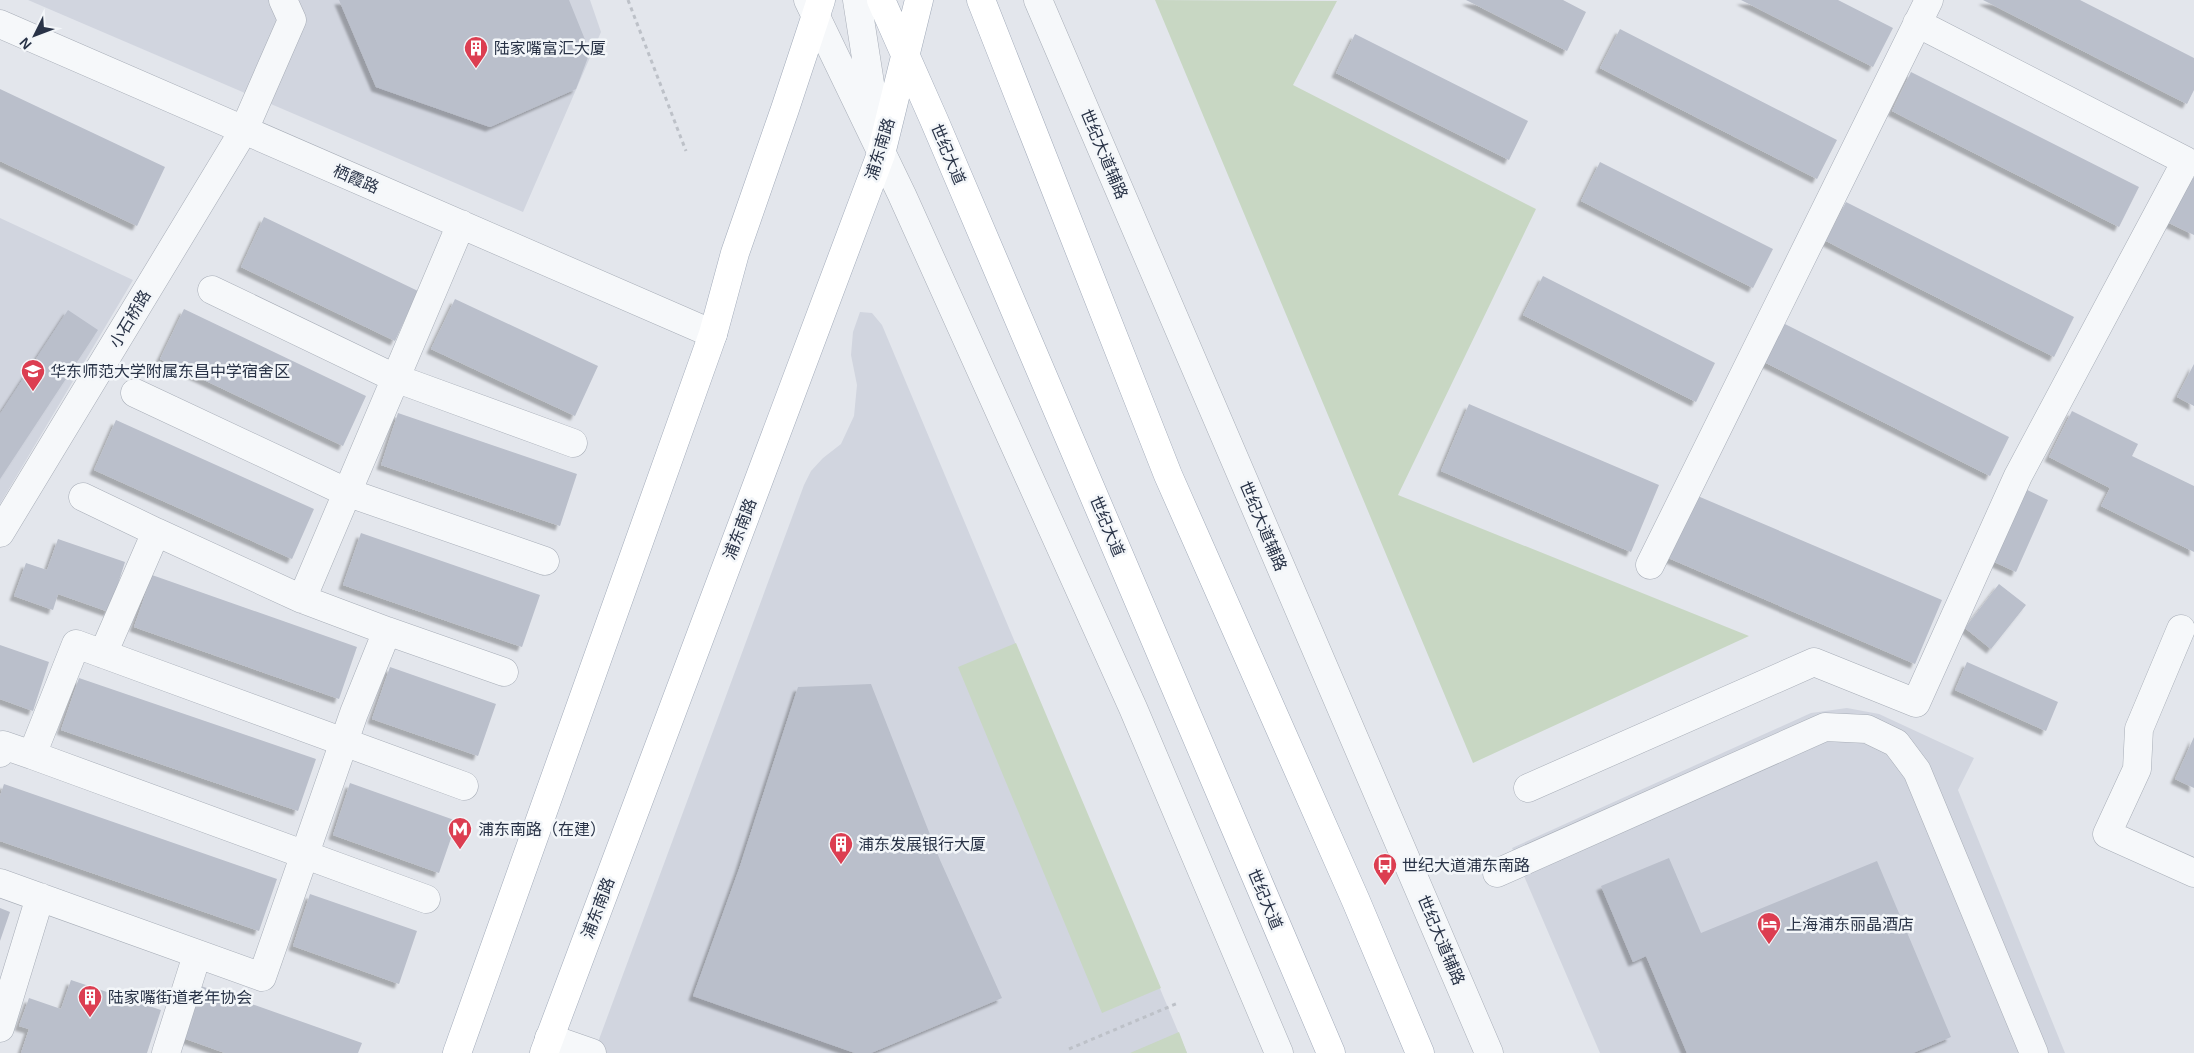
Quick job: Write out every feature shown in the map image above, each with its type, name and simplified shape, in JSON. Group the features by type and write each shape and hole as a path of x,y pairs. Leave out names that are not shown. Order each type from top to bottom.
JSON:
{"main road":[{"name":"世纪大道","path":"881,0 1331,1053"},
{"name":"浦东南路","path":"546,1045 881,154 919,0"},
{"path":"982,0 1168,475 1356,901 1420,1053"},
{"path":"457,1053 713,334 734,253 815,5"}],"street":[{"name":"小石桥路","path":"0,533 244,130 292,20 283,0"},
{"path":"856,0 881,154"},
{"name":"世纪大道辅路","path":"1038,0 1489,1053"},
{"path":"815,5 1133,708 1279,1053"},
{"path":"1528,788 1814,662 1916,703 2018,476 2186,161 1923,12 1650,565"},
{"name":"栖霞路","path":"0,24 713,334"},
{"path":"302,600 346,492 461,224"},
{"path":"212,290 395,378 573,443"},
{"path":"135,393 346,492 545,561"},
{"path":"83,496 302,600 504,672"},
{"path":"103,654 156,532"},
{"path":"2181,629 2139,729 2136,769 2106,834 2194,873"},
{"path":"0,883 262,977 344,742 387,631"},
{"path":"32,755 76,644 464,786"},
{"path":"1497,873 1826,727 1867,729 1896,743 1917,771 2034,1053"},
{"path":"1,747 32,755 426,899"},
{"path":"1,1019 40,897"},
{"path":"166,1053 197,955"},
{"path":"546,1045 592,1053"}],"path":[{"path":"628,0 686,152"},
{"path":"1069,1049 1178,1003"}],"shaded area":[{"path":"28,0 590,0 601,32 523,212"},
{"name":"华东师范大学附属东昌中学宿舍区","path":"0,218 133,280 0,504"},
{"path":"860,312 872,313 882,325 1187,1053 594,1053 804,485 811,471 823,458 841,444 854,416 857,385 851,355 853,332"},
{"path":"1847,708 1879,714 1974,758 1958,790 2065,1053 1600,1053 1512,848 1811,713"}],"green space":[{"path":"1155,0 1337,1 1293,85 1536,209 1398,495 1749,636 1473,763"},
{"path":"1016,643 1161,988 1102,1013 958,667"},
{"path":"1179,1032 1187,1053 1130,1053"}],"building":[{"name":"陆家嘴富汇大厦","path":"339,0 569,0 590,52 576,89 490,127 376,87"},
{"path":"1466,0 1563,0 1586,12 1567,51"},
{"path":"1741,0 1838,0 1893,28 1873,67"},
{"path":"1983,0 2080,0 2194,58 2194,90 2187,104"},
{"path":"1620,29 1837,140 1817,179 1600,68"},
{"path":"1355,34 1528,121 1509,160 1336,73"},
{"path":"1911,72 2139,187 2119,227 1892,111"},
{"path":"0,89 165,167 137,226 0,161"},
{"path":"1600,162 1773,249 1753,288 1581,201"},
{"path":"2192,177 2194,178 2194,235 2169,223"},
{"path":"1846,202 2074,317 2054,357 1826,241"},
{"path":"264,217 418,291 395,341 241,267"},
{"path":"1543,276 1715,363 1696,402 1523,315"},
{"path":"455,299 598,366 575,416 431,349"},
{"path":"184,309 366,396 343,446 160,359"},
{"path":"68,310 98,330 0,479 0,414"},
{"path":"1781,322 2009,437 1990,476 1762,361"},
{"path":"2194,364 2194,406 2177,397"},
{"path":"1469,404 1659,485 1631,552 1441,471"},
{"path":"2072,411 2138,444 2132,456 2194,486 2194,552 2101,506 2110,488 2049,457"},
{"path":"398,413 577,474 560,526 381,465"},
{"path":"116,420 314,509 292,559 94,470"},
{"path":"2023,488 2048,500 2016,572 1990,560"},
{"path":"1693,494 1942,600 1915,664 1666,557"},
{"path":"361,533 540,595 522,647 343,585"},
{"path":"58,539 125,562 109,612 58,594 53,610 14,596 26,563 47,570"},
{"path":"152,575 357,647 339,699 134,627"},
{"path":"1999,584 2026,605 1991,649 1965,628"},
{"path":"0,645 49,662 33,711 0,699"},
{"path":"1967,662 2058,702 2046,731 1955,690"},
{"path":"390,667 496,704 478,756 372,719"},
{"path":"79,678 316,759 298,811 61,730"},
{"name":"浦东发展银行大厦","path":"871,684 940,860 1002,998 871,1053 855,1053 693,996 739,869 798,687"},
{"path":"2194,737 2194,788 2175,779"},
{"path":"350,783 457,821 439,873 333,835"},
{"path":"4,784 277,879 259,931 0,841 0,796"},
{"name":"上海浦东丽晶酒店","path":"1669,858 1701,933 1877,861 1951,1037 1913,1053 1687,1053 1646,956 1633,962 1601,886"},
{"path":"310,894 417,931 399,984 293,946"},
{"path":"0,908 10,912 0,941"},
{"name":"陆家嘴街道老年协会","path":"71,980 161,1010 147,1053 21,1053 29,1029 19,1026 29,998 61,1009"},
{"path":"201,986 362,1043 358,1053 225,1053 183,1038"}],"place":[{"name":"陆家嘴富汇大厦","path":"476,69"},
{"name":"华东师范大学附属东昌中学宿舍区","path":"33,392"},
{"name":"浦东南路（在建）","path":"460,850"},
{"name":"浦东发展银行大厦","path":"841,865"},
{"name":"世纪大道浦东南路","path":"1385,886"},
{"name":"上海浦东丽晶酒店","path":"1769,945"},
{"name":"陆家嘴街道老年协会","path":"90,1018"}]}
